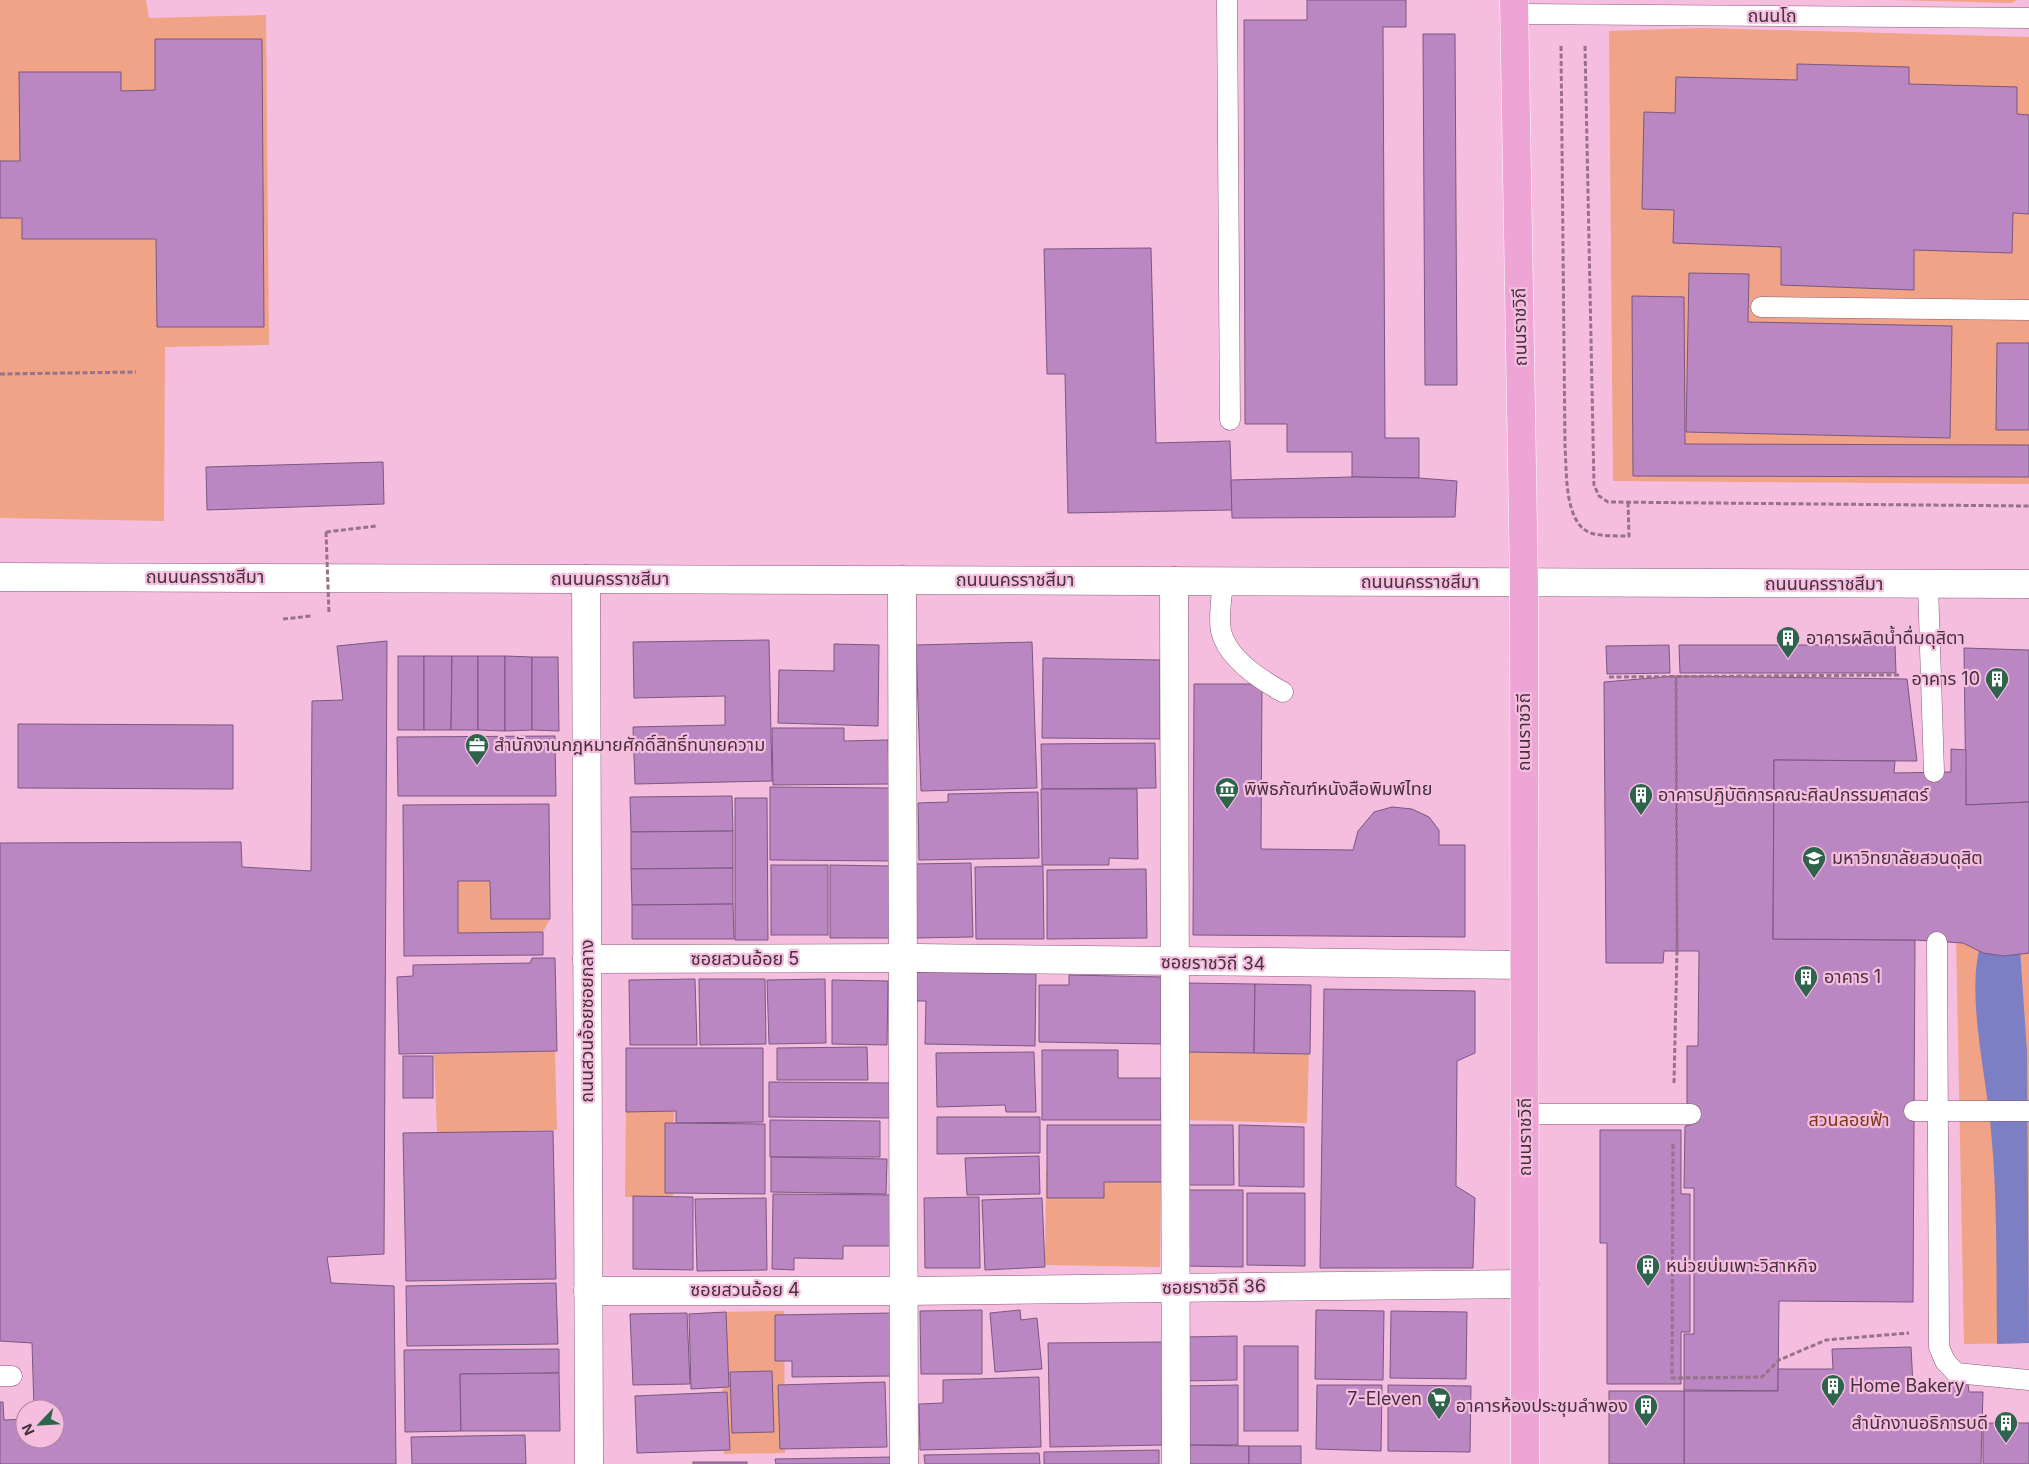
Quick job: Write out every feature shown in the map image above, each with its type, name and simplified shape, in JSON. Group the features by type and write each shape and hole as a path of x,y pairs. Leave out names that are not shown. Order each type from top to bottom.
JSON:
{"main road":[{"name":"ถนนราชวิถี","path":"1514,7 1524,583 1525,1464"}],"street":[{"name":"ถนนนครราชสีมา","path":"0,576 2029,584"},
{"name":"ถนนสวนอ้อยซอยกลาง","path":"586,578 588,1464"},
{"path":"902,580 904,1464"},
{"path":"1174,581 1176,1464"},
{"name":"ซอยสวนอ้อย 5","path":"587,959 903,958"},
{"name":"ซอยราชวิถี 34","path":"903,958 1524,965"},
{"name":"ซอยราชวิถี 36","path":"903,1291 1525,1284"},
{"name":"ซอยสวนอ้อย 4","path":"588,1290 903,1291"}],"lane":[{"path":"1227,0 1230,420"},
{"name":"ถนนโถ","path":"1514,7 1560,14 2029,18"},
{"path":"1761,307 2029,310"},
{"path":"1223,581 1221,624 1226,646 1236,658 1283,692"},
{"path":"1928,585 1934,772"},
{"path":"1937,942 1939,1347 1945,1361 1956,1372 2029,1380"},
{"path":"1914,1111 2029,1111"},
{"path":"1525,1114 1682,1114"}],"path":[{"path":"1560,14 1565,446 1570,506 1580,526 1592,534 1629,536 1628,502"},
{"path":"1585,14 1594,484 1599,496 1608,502 2029,506"},
{"path":"0,374 136,372"},
{"path":"283,619 329,614 326,532 376,526"},
{"path":"1609,677 1930,675"},
{"path":"1676,676 1677,951 1682,1114 1672,1378 1762,1377 1779,1360 1826,1340 1938,1330"}],"shaded area":[{"path":"0,0 146,0 149,18 266,15 269,345 165,347 164,521 0,518"},
{"path":"1893,0 2017,0 2012,3"},
{"path":"1701,28 2029,37 2029,484 1613,481 1609,31"},
{"path":"458,881 490,881 491,919 550,919 543,932 458,933"},
{"path":"2029,933 2029,1343 1964,1344 1956,934"},
{"path":"1186,1043 1309,1047 1307,1123 1184,1120"},
{"path":"555,1051 557,1130 437,1133 434,1054"},
{"path":"626,1102 674,1103 673,1197 625,1197"},
{"path":"1046,1170 1161,1172 1160,1267 1045,1265"},
{"path":"784,1311 785,1453 724,1454 721,1312"}],"water":[{"path":"2019,933 2027,1052 2029,1343 1997,1344 1993,1149 1978,1033 1975,987 1976,966 1980,947"}],"building":[{"path":"1307,0 1406,0 1406,27 1383,27 1385,438 1419,438 1419,478 1352,477 1352,452 1287,452 1287,424 1245,424 1244,20 1307,20"},
{"path":"1423,34 1455,34 1457,385 1425,385"},
{"path":"155,39 262,39 264,327 157,327 156,239 22,239 22,218 0,218 0,161 20,161 19,72 121,72 121,91 155,90"},
{"path":"1797,64 1909,67 1909,84 2017,87 2017,114 2029,115 2029,214 2013,213 2012,253 1914,250 1914,290 1781,285 1781,247 1673,243 1674,210 1642,209 1644,112 1675,113 1676,77 1797,80"},
{"path":"1151,248 1156,443 1230,441 1232,510 1068,513 1065,374 1047,374 1044,249"},
{"path":"1689,273 1749,274 1748,322 1952,326 1950,438 1686,432"},
{"path":"1632,296 1684,297 1685,444 2029,445 2029,477 1633,476"},
{"path":"1997,343 2029,343 2029,430 1996,430"},
{"path":"383,462 384,504 207,510 206,467"},
{"path":"1352,477 1419,478 1457,481 1455,517 1232,518 1231,480"},
{"path":"769,640 772,781 635,784 633,727 725,725 725,696 634,698 633,642"},
{"path":"387,641 384,1254 327,1257 331,1283 394,1286 396,1464 0,1464 0,1402 3,1402 4,1420 15,1419 15,1449 65,1449 65,1399 34,1399 32,1343 0,1341 0,843 241,842 242,867 311,871 312,701 343,700 337,646"},
{"path":"1032,642 1037,788 921,791 916,645"},
{"path":"834,644 879,645 878,726 778,723 779,670 834,671"},
{"path":"1669,645 1670,673 1607,674 1606,646"},
{"name":"อาคารผลิตน้ำดื่มดุสิตา","path":"1679,645 1895,645 1896,673 1680,673"},
{"name":"อาคาร 10","path":"1964,648 2029,650 2029,802 1966,805"},
{"path":"398,656 424,656 424,730 398,730"},
{"path":"424,656 452,656 451,730 424,730"},
{"path":"452,656 478,656 478,730 451,730"},
{"path":"478,656 505,656 505,731 478,730"},
{"path":"505,656 532,657 532,730 505,731"},
{"path":"532,657 558,657 559,731 532,730"},
{"path":"1043,658 1160,660 1160,739 1042,738"},
{"name":"อาคาร 1","path":"1676,676 1907,679 1917,761 1774,760 1773,939 1915,940 1913,1302 1779,1301 1778,1391 1684,1390 1684,1334 1694,1334 1694,1188 1684,1188 1685,1126 1691,1125 1691,1114 1687,1104 1687,1046 1698,1046 1699,951 1677,951"},
{"name":"อาคารปฏิบัติการคณะศิลปกรรมศาสตร์","path":"1676,676 1677,951 1664,951 1663,963 1606,963 1604,682"},
{"name":"พิพิธภัณฑ์หนังสือพิมพ์ไทย","path":"1194,684 1262,684 1261,849 1353,850 1358,831 1374,812 1392,807 1412,809 1429,817 1439,830 1439,845 1465,845 1465,937 1193,935"},
{"path":"18,724 233,725 233,789 18,788"},
{"path":"772,728 844,728 844,741 888,740 889,784 773,785"},
{"name":"สำนักงานกฎหมายศักดิ์สิทธิ์ทนายความ","path":"555,736 556,796 398,796 397,737"},
{"path":"1155,743 1156,788 1042,789 1041,744"},
{"path":"1951,749 1966,750 1966,805 2029,802 2029,953 2004,956 1983,953 1963,943 1915,940 1773,939 1774,760 1895,761 1894,773 1951,772"},
{"path":"770,787 890,788 890,861 770,860"},
{"path":"1041,789 1137,789 1138,859 1109,858 1109,865 1042,865"},
{"path":"1038,792 1039,858 919,860 918,803 948,802 948,794"},
{"path":"732,796 733,831 631,832 630,797"},
{"path":"735,798 767,798 768,940 735,940"},
{"path":"549,804 550,919 491,919 490,881 458,881 458,933 543,932 543,955 404,956 403,805"},
{"path":"733,831 733,868 631,869 631,832"},
{"path":"971,863 973,937 916,938 913,864"},
{"path":"771,865 828,865 828,935 771,935"},
{"path":"830,865 890,866 891,938 830,938"},
{"path":"1043,866 1044,939 976,939 975,867"},
{"path":"733,868 733,904 632,905 631,869"},
{"path":"1146,869 1147,938 1047,939 1047,870"},
{"path":"733,904 734,939 632,939 632,905"},
{"path":"532,958 555,958 557,1051 399,1054 397,977 413,976 413,965 530,963"},
{"path":"911,972 1036,974 1035,1046 925,1044 926,1001 911,1001"},
{"path":"1069,975 1163,977 1162,1044 1039,1042 1039,985 1069,985"},
{"path":"695,979 697,1045 630,1045 629,980"},
{"path":"699,979 765,979 766,1044 700,1045"},
{"path":"825,979 826,1043 769,1044 767,980"},
{"path":"832,980 888,981 887,1045 832,1044"},
{"path":"1187,983 1255,984 1254,1053 1187,1052"},
{"path":"1255,984 1311,985 1310,1054 1254,1053"},
{"path":"1324,989 1475,991 1475,1053 1457,1061 1456,1186 1475,1198 1473,1268 1320,1268"},
{"path":"867,1047 868,1080 777,1080 777,1048"},
{"path":"626,1048 763,1048 763,1122 676,1123 676,1111 626,1112"},
{"path":"1042,1050 1118,1050 1118,1078 1162,1078 1161,1120 1042,1120"},
{"path":"1034,1052 1036,1112 1006,1112 1005,1105 937,1107 936,1053"},
{"path":"403,1056 433,1056 433,1098 403,1098"},
{"path":"769,1082 892,1083 892,1118 769,1117"},
{"path":"937,1117 1040,1117 1040,1153 937,1154"},
{"path":"770,1120 880,1121 880,1157 770,1157"},
{"path":"665,1123 765,1124 765,1194 665,1193"},
{"path":"1047,1125 1162,1125 1162,1182 1104,1182 1104,1198 1047,1198"},
{"path":"1183,1125 1233,1125 1234,1185 1183,1185"},
{"path":"1239,1125 1304,1127 1304,1187 1239,1186"},
{"name":"หน่วยบ่มเพาะวิสาหกิจ","path":"1600,1130 1681,1130 1681,1194 1690,1194 1690,1332 1681,1332 1681,1384 1607,1384 1607,1243 1600,1243"},
{"path":"553,1131 556,1279 406,1281 403,1133"},
{"path":"1039,1156 1040,1194 967,1195 965,1158"},
{"path":"771,1157 887,1159 886,1194 771,1192"},
{"path":"1185,1190 1243,1190 1243,1267 1185,1266"},
{"path":"1247,1193 1305,1193 1305,1266 1247,1265"},
{"path":"773,1194 893,1195 893,1246 843,1246 843,1259 794,1258 794,1270 772,1269"},
{"path":"633,1196 693,1197 693,1270 633,1269"},
{"path":"979,1197 980,1268 925,1268 924,1198"},
{"path":"766,1198 767,1270 697,1271 695,1199"},
{"path":"1042,1198 1045,1267 985,1270 982,1200"},
{"path":"556,1283 558,1344 407,1346 406,1286"},
{"path":"982,1310 982,1374 921,1374 920,1311"},
{"path":"1020,1310 1021,1320 1037,1318 1042,1369 995,1372 990,1313"},
{"path":"1316,1310 1384,1311 1383,1380 1315,1379"},
{"path":"1391,1311 1467,1312 1466,1379 1390,1378"},
{"path":"726,1312 729,1387 691,1389 689,1314"},
{"path":"687,1313 690,1384 633,1385 630,1314"},
{"path":"893,1313 894,1376 792,1377 792,1361 775,1361 775,1315"},
{"path":"1237,1336 1237,1380 1186,1381 1186,1337"},
{"path":"1163,1342 1164,1445 1050,1447 1048,1343"},
{"path":"1244,1346 1298,1346 1298,1431 1244,1431"},
{"name":"Home Bakery","path":"1911,1347 1913,1385 1968,1384 1969,1392 1983,1392 1981,1464 1684,1464 1684,1391 1778,1391 1778,1369 1833,1369 1832,1349"},
{"path":"559,1349 559,1373 460,1374 461,1431 405,1432 404,1350"},
{"path":"772,1371 774,1432 732,1433 730,1372"},
{"path":"559,1373 560,1431 461,1431 460,1374"},
{"path":"1039,1377 1041,1447 920,1450 919,1404 943,1403 943,1380"},
{"path":"885,1382 887,1447 780,1449 778,1385"},
{"path":"1238,1385 1238,1445 1185,1445 1185,1386"},
{"path":"1317,1385 1382,1385 1381,1451 1316,1449"},
{"path":"1388,1385 1471,1386 1470,1452 1388,1451"},
{"name":"อาคารห้องประชุมลำพอง","path":"1609,1391 1684,1391 1684,1464 1609,1464"},
{"path":"727,1392 730,1450 637,1453 635,1396"},
{"name":"สำนักงานอธิการบดี","path":"1983,1423 2029,1423 2029,1464 1983,1464"},
{"path":"525,1435 526,1464 412,1464 411,1437"},
{"path":"1185,1445 1249,1446 1249,1464 1186,1464"},
{"path":"1249,1446 1301,1446 1301,1464 1249,1464"},
{"path":"1159,1450 1159,1464 1044,1464 1044,1452"},
{"path":"1039,1453 1040,1464 925,1464 924,1455"},
{"path":"893,1457 893,1464 776,1464 775,1459"},
{"path":"693,1462 747,1462 747,1464 693,1464"}],"place":[{"name":"อาคารผลิตน้ำดื่มดุสิตา","path":"1788,659"},
{"name":"อาคาร 10","path":"1997,700"},
{"name":"สำนักงานกฎหมายศักดิ์สิทธิ์ทนายความ","path":"477,766"},
{"name":"พิพิธภัณฑ์หนังสือพิมพ์ไทย","path":"1227,810"},
{"name":"อาคารปฏิบัติการคณะศิลปกรรมศาสตร์","path":"1641,816"},
{"name":"มหาวิทยาลัยสวนดุสิต","path":"1814,879"},
{"name":"อาคาร 1","path":"1806,998"},
{"name":"หน่วยบ่มเพาะวิสาหกิจ","path":"1648,1287"},
{"name":"Home Bakery","path":"1833,1407"},
{"name":"7-Eleven","path":"1439,1420"},
{"name":"อาคารห้องประชุมลำพอง","path":"1646,1427"},
{"name":"สำนักงานอธิการบดี","path":"2006,1444"}],"park label":[{"name":"สวนลอยฟ้า","path":"1849,1120"}]}
